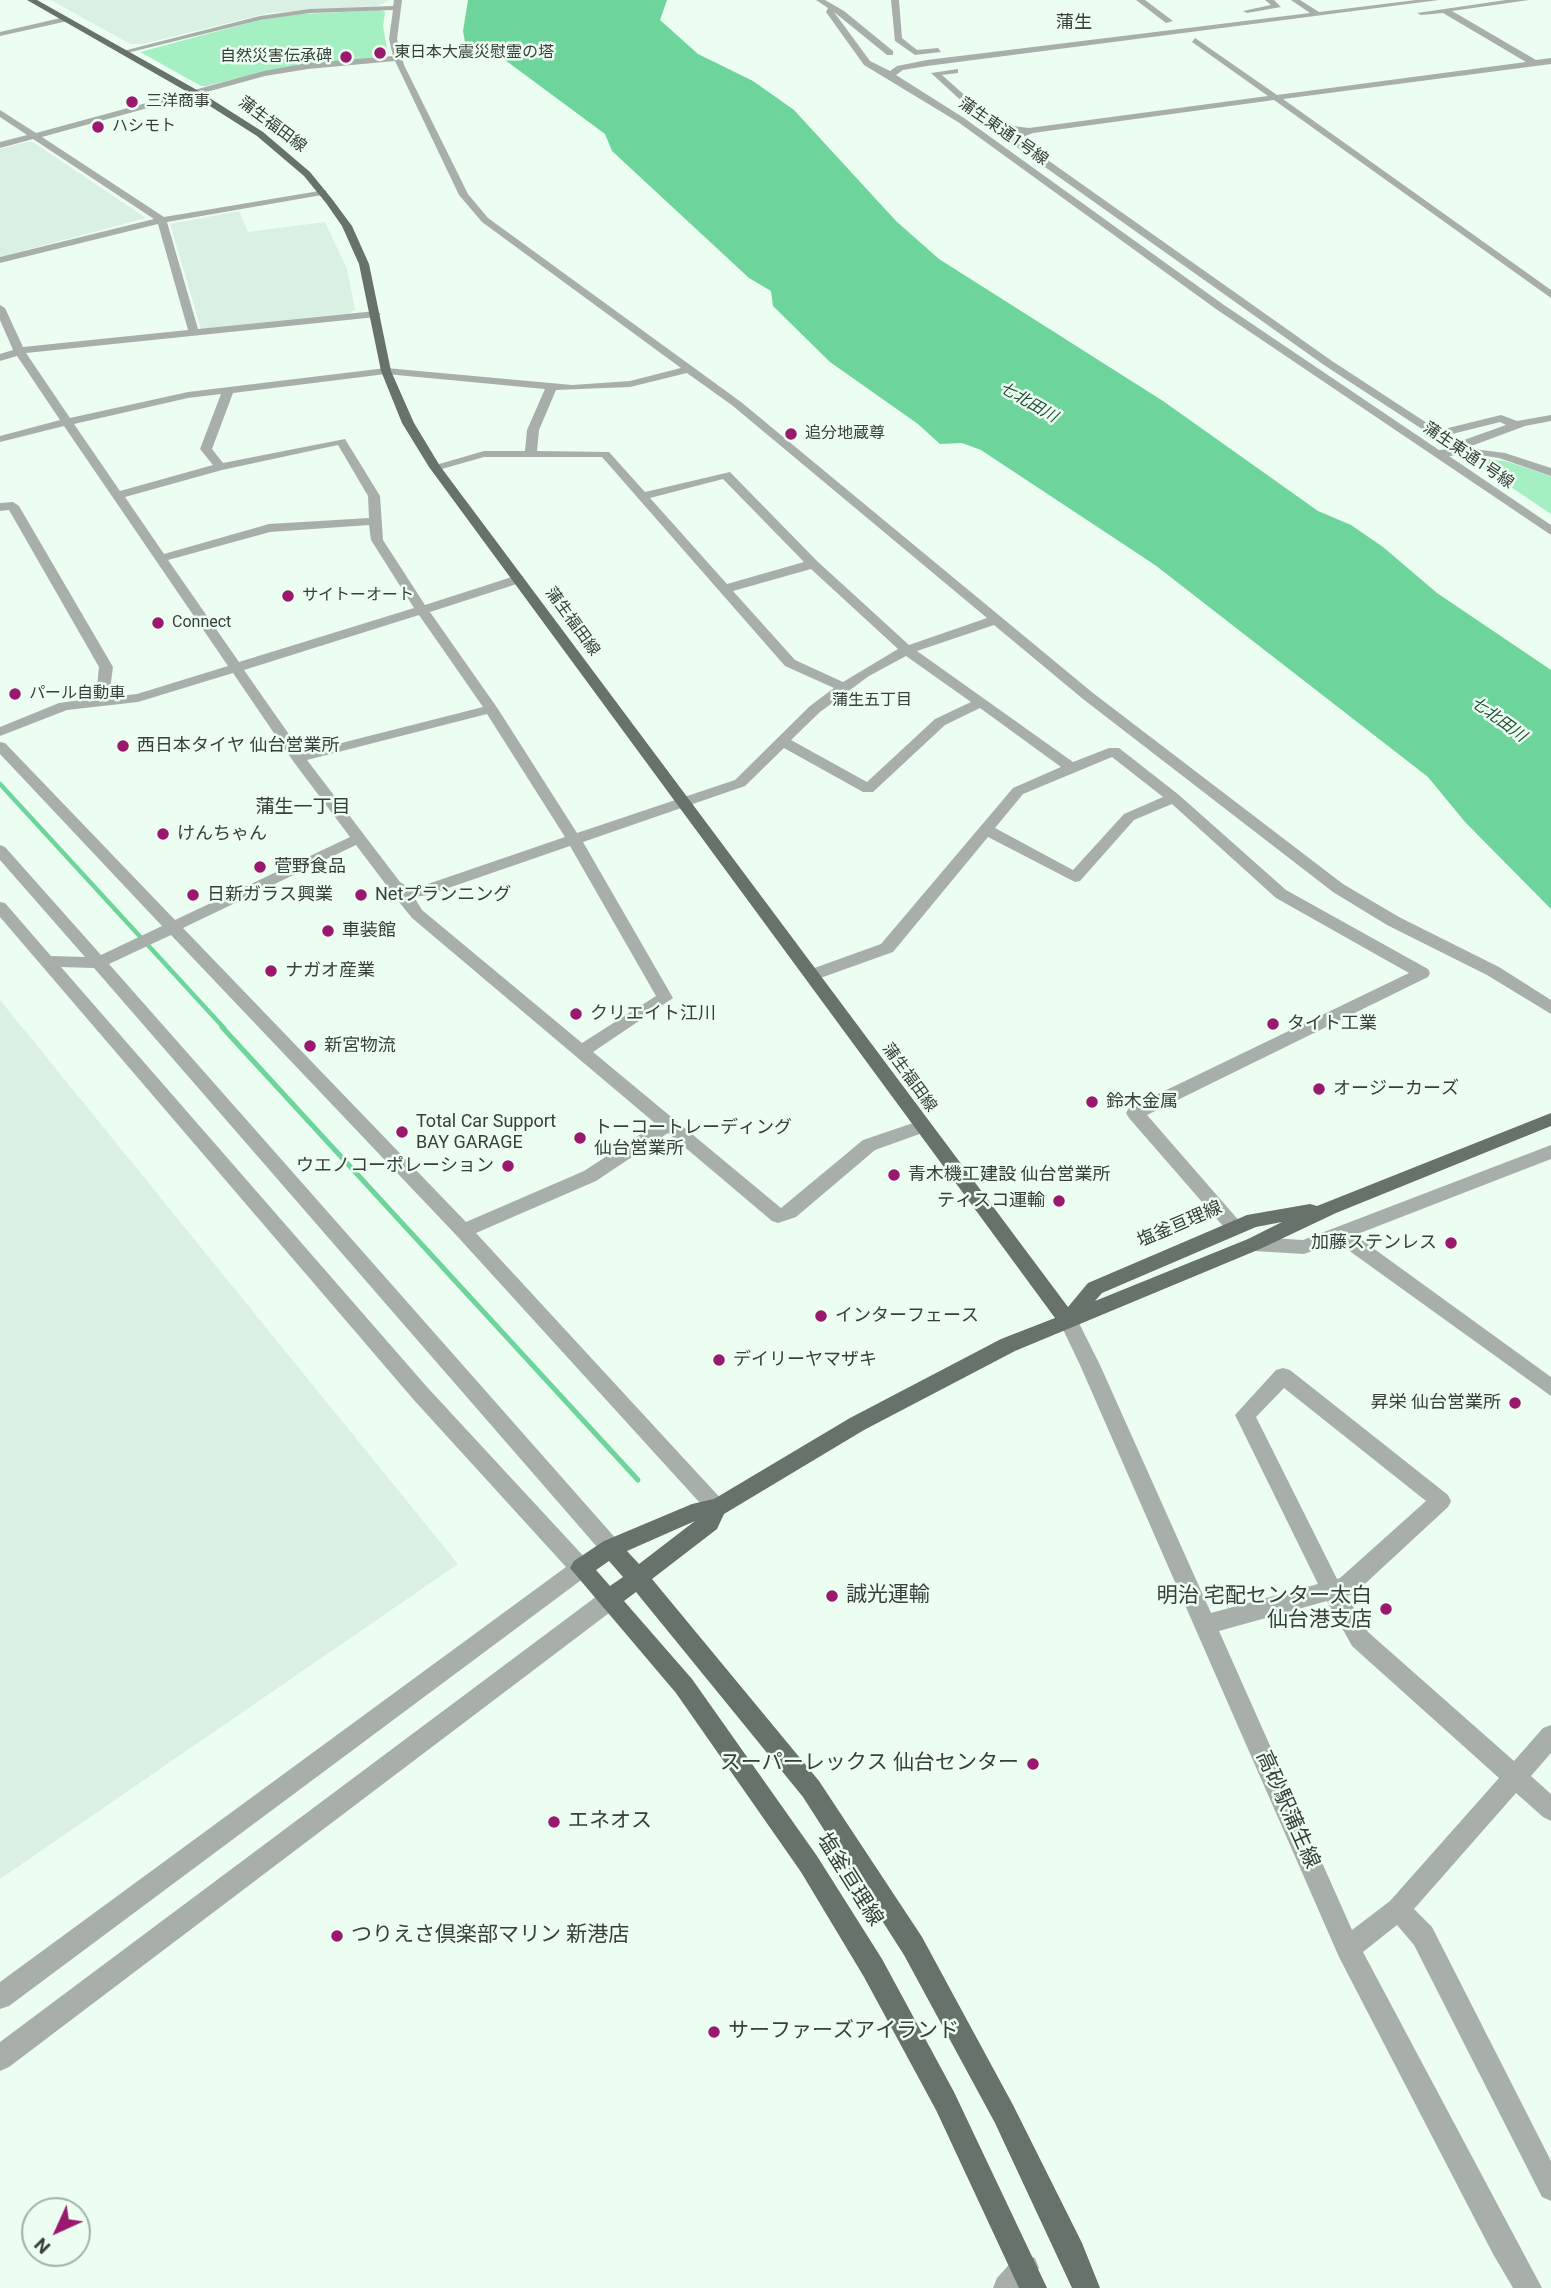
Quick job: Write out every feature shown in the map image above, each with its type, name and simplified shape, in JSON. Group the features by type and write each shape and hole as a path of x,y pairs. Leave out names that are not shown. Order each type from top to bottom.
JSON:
{"main road":[{"name":"蒲生福田線","path":"32,0 194,92 275,146 322,192 347,226 364,264 386,371 408,422 435,467 1068,1321"},
{"name":"塩釜亘理線","path":"1022,2281 945,2101 873,1968 823,1887 752,1780 684,1686 581,1568 611,1548 709,1513 857,1424 1009,1345 1255,1244 1330,1208 1551,1119"},
{"name":"塩釜亘理線","path":"1068,1321 1095,1287 1253,1220 1330,1208"},
{"path":"1193,1246 1209,1247 1242,1236 1255,1244"},
{"path":"609,1600 674,1550 709,1513"},
{"name":"塩釜亘理線","path":"611,1548 639,1578 811,1789 913,1946 1004,2114 1072,2253 1086,2288"}],"street":[{"path":"820,0 841,13 891,53"},
{"path":"895,0 898,39 915,53 953,48"},
{"path":"1140,0 1170,21"},
{"path":"1232,13 1277,7 1269,0"},
{"path":"1295,0 1317,14"},
{"path":"890,75 895,70 927,63 1435,0"},
{"path":"1416,13 1525,0"},
{"path":"122,52 236,23 281,15 397,4 393,39 397,58 436,140 474,209 518,246 691,369 790,445 1098,704 1338,888 1393,921 1493,971 1551,1009"},
{"name":"蒲生東通1号線","path":"831,9 830,12 867,63 983,136 1220,307 1551,531"},
{"path":"1444,10 1551,73"},
{"path":"0,34 65,19"},
{"path":"1157,23 1182,20"},
{"path":"997,65 1264,32"},
{"path":"1195,40 1551,295"},
{"path":"0,145 194,92 292,69 397,58"},
{"path":"983,136 1551,61"},
{"path":"960,70 935,73 994,126 1028,130"},
{"path":"0,113 162,220 194,333"},
{"path":"1028,130 1029,133 1013,138 1014,141 1328,363 1429,429 1444,433 1501,418 1516,425"},
{"path":"0,260 162,220 322,192"},
{"path":"0,308 19,351 298,758 395,886 405,891 423,891 740,783 842,687 907,650 995,620"},
{"path":"0,358 19,351 376,314"},
{"path":"0,439 141,404 229,389 386,371 551,388 630,384 691,369"},
{"path":"531,454 533,430 551,388"},
{"path":"220,467 206,449 229,389"},
{"path":"1455,451 1465,443 1516,425 1551,418"},
{"path":"118,495 220,467 341,442 374,496 377,540 491,709 573,841 665,998 582,1051"},
{"path":"1436,454 1455,451 1501,455 1551,472"},
{"path":"435,467 484,454 606,454 790,663 842,687"},
{"path":"645,496 726,475 813,564 907,650 1072,768"},
{"path":"0,507 13,506 106,667 102,702"},
{"path":"162,558 269,528 375,521"},
{"path":"725,589 813,564"},
{"path":"0,732 64,706 138,698 519,579"},
{"path":"782,741 868,789 940,722 980,703"},
{"path":"298,758 491,709"},
{"path":"0,746 166,931 463,1231 709,1513"},
{"path":"812,975 887,948 1018,791 1114,751 1174,798 1281,894 1422,973 1135,1113 1235,1228"},
{"path":"987,830 1075,877 1129,817 1174,798"},
{"path":"45,961 98,963 359,838"},
{"path":"0,850 611,1548"},
{"path":"405,891 407,902 416,914 778,1216 790,1212 869,1145 922,1126"},
{"path":"0,907 420,1393 581,1568 0,1997"},
{"path":"463,1231 590,1176 667,1125"},
{"path":"1255,1244 1304,1247 1551,1152"},
{"path":"1339,1233 1551,1388"},
{"name":"高砂駅蒲生線","path":"1068,1321 1349,1948 1528,2288"},
{"path":"1205,1625 1332,1590 1346,1587 1441,1501 1283,1376 1245,1415 1332,1590 1360,1639 1551,1809"},
{"path":"0,2058 609,1600"},
{"path":"1349,1948 1398,1909 1551,1736"},
{"path":"1398,1909 1423,1936 1551,2188"}],"shaded area":[{"path":"51,0 390,0 377,6 269,13 142,44 130,44"},
{"path":"385,12 383,26 388,54 383,57 276,69 201,86 140,52 259,20 302,14"},
{"path":"33,142 146,218 0,257 0,149"},
{"path":"239,211 248,232 325,222 347,269 355,310 349,313 201,329 170,224"},
{"path":"1468,458 1505,461 1551,476 1551,514"},
{"path":"0,1000 458,1564 0,1879"}],"water":[{"name":"七北田川","path":"468,0 667,0 660,20 698,54 753,81 794,110 896,221 939,259 1163,401 1318,511 1351,525 1383,547 1437,593 1551,670 1551,909 1465,822 1428,777 1155,565 981,450 962,443 940,444 918,424 830,362 773,306 771,291 749,278 612,151 605,134 505,60 487,53 470,52 466,48 463,31"}],"waterway":[{"path":"0,784 224,1028"},
{"path":"222,1027 638,1480"}],"place":[{"name":"東日本大震災慰霊の塔","path":"380,53"},
{"name":"自然災害伝承碑","path":"346,57"},
{"name":"三洋商事","path":"132,102"},
{"name":"ハシモト","path":"98,127"},
{"name":"追分地蔵尊","path":"791,434"},
{"name":"サイトーオート","path":"288,596"},
{"name":"Connect","path":"158,623"},
{"name":"パール自動車","path":"15,694"},
{"name":"西日本タイヤ 仙台営業所","path":"123,746"},
{"name":"けんちゃん","path":"163,834"},
{"name":"菅野食品","path":"260,867"},
{"name":"日新ガラス興業","path":"193,895"},
{"name":"Netプランニング","path":"361,895"},
{"name":"車装館","path":"328,931"},
{"name":"ナガオ産業","path":"271,971"},
{"name":"クリエイト江川","path":"576,1014"},
{"name":"タイト工業","path":"1273,1024"},
{"name":"新宮物流","path":"310,1046"},
{"name":"オージーカーズ","path":"1319,1089"},
{"name":"鈴木金属","path":"1092,1102"},
{"name":"Total Car Support BAY GARAGE","path":"402,1132"},
{"name":"トーコートレーディング 仙台営業所","path":"580,1138"},
{"name":"ウエノコーポレーション","path":"508,1166"},
{"name":"青木機工建設 仙台営業所","path":"894,1175"},
{"name":"ティスコ運輸","path":"1059,1201"},
{"name":"加藤ステンレス","path":"1451,1243"},
{"name":"インターフェース","path":"821,1316"},
{"name":"デイリーヤマザキ","path":"719,1360"},
{"name":"昇栄 仙台営業所","path":"1515,1403"},
{"name":"誠光運輸","path":"832,1596"},
{"name":"明治 宅配センター太白 仙台港支店","path":"1386,1609"},
{"name":"スーパーレックス 仙台センター","path":"1033,1764"},
{"name":"エネオス","path":"554,1822"},
{"name":"つりえさ倶楽部マリン 新港店","path":"337,1936"},
{"name":"サーファーズアイランド","path":"714,2032"}],"district":[{"name":"蒲生","path":"1074,23"},
{"name":"蒲生五丁目","path":"872,701"},
{"name":"蒲生一丁目","path":"303,808"}]}
